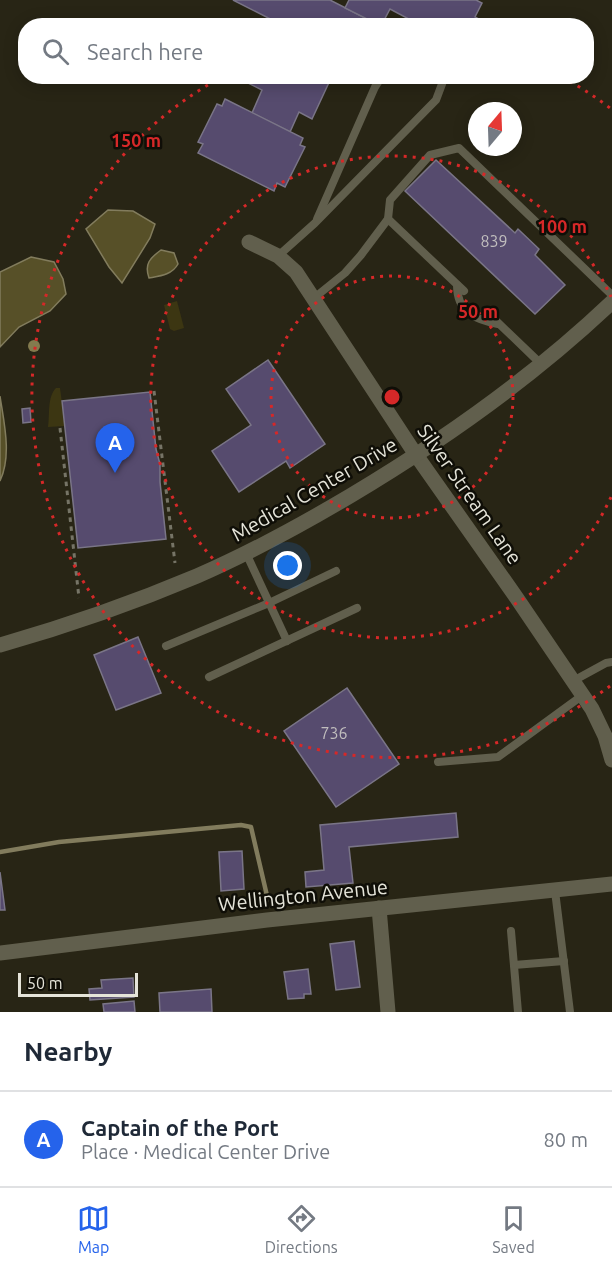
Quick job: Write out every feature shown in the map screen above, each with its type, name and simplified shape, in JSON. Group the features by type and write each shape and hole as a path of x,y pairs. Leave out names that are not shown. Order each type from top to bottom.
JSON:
{"street":[{"name":"Silver Stream Lane","path":"249,242 278,256 296,272 416,455 583,695 599,724 611,753"},
{"name":"Medical Center Drive","path":"0,645 127,604 199,575 246,553 330,508 416,455 505,393 612,302"},
{"name":"Wellington Avenue","path":"0,953 161,932 612,884"},
{"path":"379,908 388,1012"}],"lane":[{"path":"315,223 377,84"},
{"path":"278,256 315,223 436,100 442,84"},
{"path":"314,298 345,273 388,219 390,200 430,155 459,148 612,295"},
{"path":"388,219 464,291"},
{"path":"458,285 457,298 466,310 478,320 499,324"},
{"path":"490,315 541,364"},
{"path":"246,553 287,640"},
{"path":"166,646 269,603 336,571"},
{"path":"209,677 357,608"},
{"path":"573,681 612,662"},
{"path":"438,762 498,757 583,695"},
{"path":"555,891 570,1012"},
{"path":"511,932 518,1012"},
{"path":"514,965 564,961"}],"path":[{"path":"154,391 175,563"},
{"path":"60,428 75,538 79,598"}],"shaded area":[{"path":"108,210 133,211 155,224 150,238 122,283 109,267 86,229"},
{"path":"161,250 174,253 178,264 169,273 149,278 147,269 149,262"},
{"path":"31,257 54,262 63,279 66,294 50,311 19,327 0,347 0,272"},
{"path":"177,301 184,328 174,331 170,329 164,305"},
{"path":"56,388 60,388 65,426 48,427 50,401"},
{"path":"0,396 5,428 6,461 0,481"}],"building":[{"path":"233,0 330,0 365,18 268,18"},
{"path":"349,0 476,0 482,3 475,17 477,18 407,18 390,9 385,18 365,18 345,8"},
{"path":"250,84 328,84 312,119 299,112 290,132 252,113 262,90"},
{"path":"225,99 303,138 300,145 305,147 285,187 277,183 274,191 198,153 203,144 198,142 217,104 222,106"},
{"path":"436,160 515,233 518,229 539,249 535,255 565,285 535,314 405,191"},
{"path":"268,360 325,444 290,468 286,461 239,492 212,451 251,425 226,389"},
{"path":"150,392 156,449 160,464 166,539 78,548 62,401"},
{"path":"30,408 31,422 23,423 22,409"},
{"path":"138,637 161,693 116,710 94,655"},
{"path":"347,688 399,764 336,807 284,731"},
{"path":"456,813 458,837 349,847 353,883 306,887 305,872 324,870 320,825"},
{"path":"242,851 244,889 221,891 219,852"},
{"path":"0,872 5,910 0,910"},
{"path":"354,941 360,987 336,990 330,944"},
{"path":"308,969 311,994 304,994 304,998 288,999 284,972"},
{"path":"133,978 134,997 90,1000 89,989 102,988 101,980"},
{"path":"211,989 212,1012 160,1012 159,993"},
{"path":"134,1001 135,1012 104,1012 103,1004"}],"waterway":[{"path":"0,852 59,842 241,825 251,827 268,900"}],"place":[{"name":"Captain of the Port","path":"115,473"}]}
